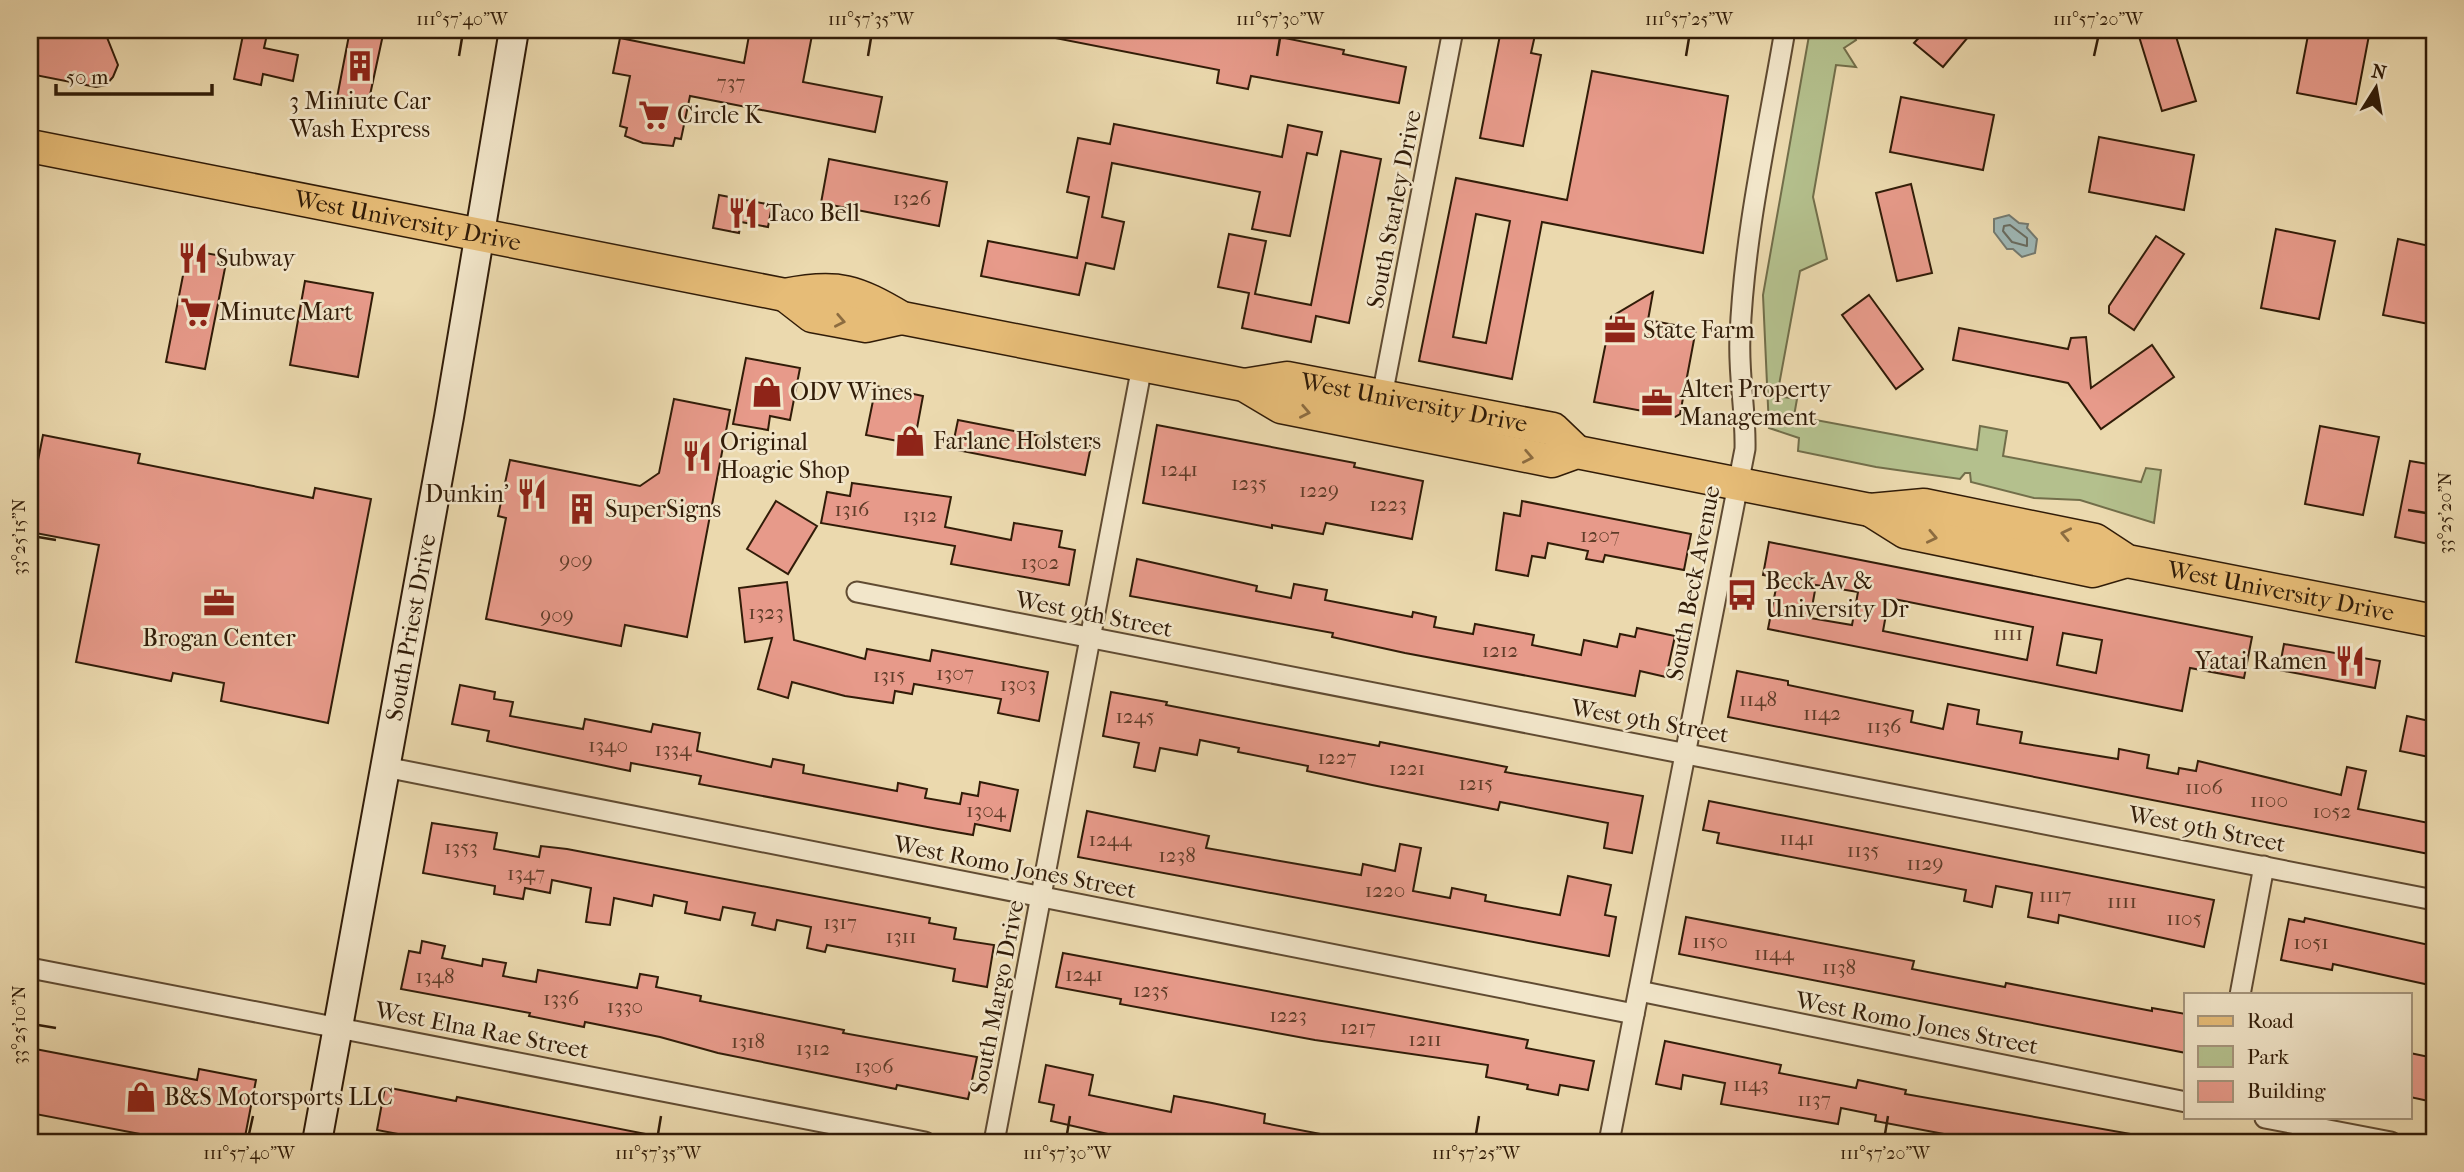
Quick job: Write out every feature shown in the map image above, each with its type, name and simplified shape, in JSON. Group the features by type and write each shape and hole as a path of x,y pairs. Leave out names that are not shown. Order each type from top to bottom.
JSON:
{"main road":[{"name":"South Priest Drive","path":"317,1142 481,233 514,30"},
{"name":"West University Drive","path":"30,146 785,295 821,287 832,289 865,296 902,318 1244,385 1281,407 1552,461 1577,452 1870,510 1905,532 2094,571 2127,561 2434,621"},
{"name":"West University Drive","path":"1244,385 1287,377 1553,429 1577,452"}],"street":[{"name":"South Starley Drive","path":"1382,396 1452,30"},
{"name":"South Beck Avenue","path":"1609,1142 1745,449 1746,414 1740,340 1744,279 1785,30"},
{"name":"South Margo Drive","path":"994,1142 1142,366"},
{"name":"West 9th Street","path":"857,592 1685,754 1716,757 2434,900"},
{"name":"West Romo Jones Street","path":"386,767 1634,1014"},
{"path":"2240,993 2264,866"},
{"name":"West Elna Rae Street","path":"30,968 925,1142"},
{"name":"West Romo Jones Street","path":"1639,991 2184,1102"},
{"path":"2276,1120 2391,1142"}],"green space":[{"path":"1810,30 1852,30 1856,40 1844,48 1856,67 1836,65 1813,197 1827,259 1800,271 1777,396 1797,399 1794,416 1977,450 1980,426 2007,431 2003,456 2141,482 2146,468 2161,470 2154,523 2080,500 2034,498 1971,482 1970,473 1965,473 1960,479 1876,467 1798,451 1799,438 1769,428 1763,295"}],"water":[{"path":"2009,215 2019,223 2028,224 2027,228 2037,239 2035,253 2022,257 2013,249 2007,249 1994,232 1994,219"}],"building":[{"path":"30,30 104,30 118,65 113,77 106,85 96,87 30,74"},
{"path":"244,30 268,30 264,48 298,55 293,81 263,74 261,85 234,79"},
{"name":"3 Miniute Car Wash Express","path":"350,30 384,30 367,109 336,103"},
{"path":"750,30 813,30 803,82 882,97 875,132 690,96 681,139 675,138 673,146 643,143 625,136 627,128 620,126 630,76 613,73 620,38 744,63"},
{"path":"1056,30 1245,30 1344,50 1343,54 1406,67 1399,103 1251,76 1248,89 1217,83 1219,70 1055,38"},
{"path":"1501,30 1535,35 1531,53 1541,55 1523,146 1480,138"},
{"path":"1926,30 1974,30 1943,67 1914,43"},
{"path":"2137,30 2174,30 2196,101 2162,111"},
{"path":"2309,30 2370,30 2356,104 2297,93"},
{"path":"1592,71 1728,96 1703,253 1542,222 1512,379 1419,361 1456,178 1567,200","holes":["1476,214 1510,221 1486,343 1453,337"]},
{"path":"1901,97 1994,115 1983,170 1890,152"},
{"path":"1114,124 1282,157 1288,125 1322,132 1317,155 1307,153 1290,236 1252,229 1260,192 1112,163 1102,217 1124,222 1114,269 1086,263 1079,295 981,276 988,241 1077,258 1089,197 1067,192 1078,138 1110,144"},
{"path":"2099,137 2194,155 2184,210 2089,192"},
{"path":"1341,151 1381,159 1349,323 1316,316 1311,342 1242,328 1249,293 1218,287 1229,234 1266,241 1255,294 1311,305"},
{"path":"829,159 947,182 939,226 821,203"},
{"path":"1911,184 1932,273 1897,281 1876,193"},
{"name":"Taco Bell","path":"719,195 772,205 768,227 741,222 739,233 713,228"},
{"path":"2276,229 2335,241 2319,319 2261,308"},
{"path":"2156,236 2184,254 2134,330 2109,313 2109,306"},
{"path":"2398,239 2434,247 2434,325 2383,315"},
{"name":"Minute Mart","path":"188,250 222,256 221,262 226,263 205,369 166,362"},
{"path":"305,281 373,293 358,377 290,365"},
{"path":"1653,292 1648,320 1696,329 1680,414 1675,417 1594,402 1611,317"},
{"path":"1869,295 1923,369 1896,389 1842,315"},
{"path":"1959,328 2068,349 2071,338 2086,337 2091,388 2152,345 2174,377 2101,429 2068,383 1953,360"},
{"name":"ODV Wines","path":"746,358 800,368 790,420 770,416 768,430 733,424"},
{"path":"876,386 923,396 914,444 866,435"},
{"path":"674,399 730,410 687,637 625,625 621,646 486,619 506,518 498,516 510,460 640,486 659,473"},
{"path":"958,420 1091,446 1085,475 952,449"},
{"path":"1157,425 1355,463 1354,467 1423,481 1412,539 1326,523 1323,534 1272,525 1272,528 1143,503"},
{"path":"2320,426 2379,437 2363,515 2305,504"},
{"name":"Brogan Center","path":"43,435 140,454 138,463 313,498 315,488 371,499 328,723 221,701 224,683 173,673 171,681 76,662 99,545 30,532 30,501"},
{"path":"2410,461 2434,465 2434,545 2395,537"},
{"path":"852,483 951,497 945,527 1011,540 1014,523 1062,531 1059,547 1075,550 1069,585 951,564 955,546 821,523 827,492 850,496"},
{"path":"776,501 817,526 788,574 747,549"},
{"path":"1522,501 1691,534 1684,570 1605,555 1603,562 1586,559 1588,551 1548,543 1545,558 1532,556 1528,576 1496,570 1504,513 1520,516"},
{"path":"1769,542 2252,637 2244,678 2190,668 2182,711 1768,629 1778,578 1763,575","holes":["1816,585 1858,592 1852,625 1810,618","1889,598 2033,627 2027,660 1883,631","2063,633 2102,640 2096,673 2057,665"]},
{"path":"1137,559 1257,586 1256,591 1291,598 1294,584 1327,590 1325,600 1412,617 1413,612 1436,617 1434,627 1473,634 1475,624 1534,635 1532,645 1581,655 1584,640 1617,647 1620,634 1635,637 1637,628 1675,636 1666,677 1640,671 1635,696 1405,653 1332,637 1333,633 1130,596"},
{"path":"787,582 794,640 865,659 867,649 930,661 932,650 1048,672 1039,721 998,713 1001,699 914,684 912,694 895,691 893,703 845,696 792,682 788,698 758,689 772,638 745,642 739,588"},
{"path":"2284,644 2380,661 2375,688 2279,670"},
{"path":"1737,671 1788,681 1788,685 1913,711 1911,722 1943,729 1948,704 1979,710 1977,724 2022,732 2020,743 2118,759 2119,749 2149,755 2147,768 2178,774 2179,768 2196,771 2198,761 2341,795 2347,767 2366,771 2358,809 2434,824 2434,855 1728,717"},
{"path":"460,685 495,692 494,699 513,702 510,716 583,729 585,719 651,732 653,724 700,733 697,751 771,767 773,759 804,765 803,773 897,791 898,783 927,789 925,798 960,804 962,793 978,796 980,782 1018,790 1010,831 975,824 973,835 938,829 699,784 701,776 631,763 630,771 487,741 489,731 452,724"},
{"path":"1111,692 1379,746 1380,742 1507,767 1505,772 1643,796 1632,853 1604,848 1608,823 1500,802 1498,810 1372,785 1307,771 1308,766 1238,752 1239,748 1200,740 1197,755 1160,748 1155,771 1134,767 1139,743 1103,736"},
{"path":"2407,716 2434,722 2434,758 2400,751"},
{"path":"1709,801 2214,900 2204,947 2059,915 2058,923 2028,917 2032,893 1996,886 1992,907 1964,901 1966,890 1717,843 1719,833 1703,830"},
{"path":"1087,811 1209,836 1206,848 1361,875 1363,864 1395,871 1400,844 1421,848 1413,891 1450,898 1452,888 1486,895 1485,901 1560,915 1568,876 1611,885 1605,915 1616,917 1609,956 1078,857"},
{"path":"432,823 497,833 494,849 539,857 541,846 567,849 930,918 929,923 956,928 954,939 994,945 987,987 953,981 955,969 827,945 825,952 807,948 811,927 777,920 775,930 752,925 755,913 723,907 720,920 685,913 687,902 654,895 652,906 614,898 610,925 586,922 591,888 552,880 550,893 525,888 523,899 494,894 495,886 423,873"},
{"path":"1686,917 1914,961 1912,969 2005,987 2006,983 2152,1011 2152,1008 2184,1014 2184,1053 1679,954"},
{"path":"2305,918 2434,946 2434,986 2333,964 2332,970 2281,960 2289,919 2304,922"},
{"path":"422,941 445,946 442,958 482,966 483,959 506,963 503,976 536,982 538,970 637,988 640,974 658,977 656,987 701,996 700,1001 844,1030 843,1033 977,1057 968,1099 897,1085 896,1089 718,1053 660,1037 585,1022 584,1027 529,1016 530,1013 401,989 409,951 420,953"},
{"path":"1063,953 1528,1040 1526,1048 1594,1061 1588,1090 1560,1085 1558,1095 1527,1089 1528,1085 1486,1077 1488,1065 1315,1040 1120,1004 1121,999 1056,987"},
{"path":"1665,1041 1781,1065 1779,1073 1856,1088 1858,1080 1906,1090 1905,1094 2131,1134 2130,1142 1975,1142 1976,1140 1875,1121 1876,1115 1841,1108 1838,1124 1721,1104 1725,1083 1683,1075 1681,1089 1656,1084"},
{"name":"B&S Motorsports LLC","path":"30,1048 197,1080 199,1069 256,1080 244,1142 182,1142 30,1113"},
{"path":"2412,1053 2434,1058 2433,1102 2412,1097"},
{"path":"1046,1065 1093,1075 1089,1095 1171,1112 1174,1096 1212,1103 1265,1114 1264,1123 1321,1134 1321,1142 1182,1142 1152,1136 1151,1142 1143,1142 1051,1121 1054,1105 1039,1102"},
{"path":"385,1087 456,1101 457,1097 646,1134 645,1142 440,1142 377,1130"}],"place":[{"name":"3 Miniute Car Wash Express","path":"360,66"},
{"name":"Circle K","path":"654,115"},
{"name":"Taco Bell","path":"743,213"},
{"name":"Subway","path":"193,258"},
{"name":"Minute Mart","path":"196,312"},
{"name":"State Farm","path":"1620,330"},
{"name":"ODV Wines","path":"767,392"},
{"name":"Alter Property Management","path":"1657,403"},
{"name":"Farlane Holsters","path":"910,441"},
{"name":"Original Hoagie Shop","path":"697,456"},
{"name":"Dunkin'","path":"532,494"},
{"name":"SuperSigns","path":"582,509"},
{"name":"Beck Av & University Dr","path":"1742,595"},
{"name":"Brogan Center","path":"219,603"},
{"name":"Yatai Ramen","path":"2350,661"},
{"name":"B&S Motorsports LLC","path":"141,1097"}]}
